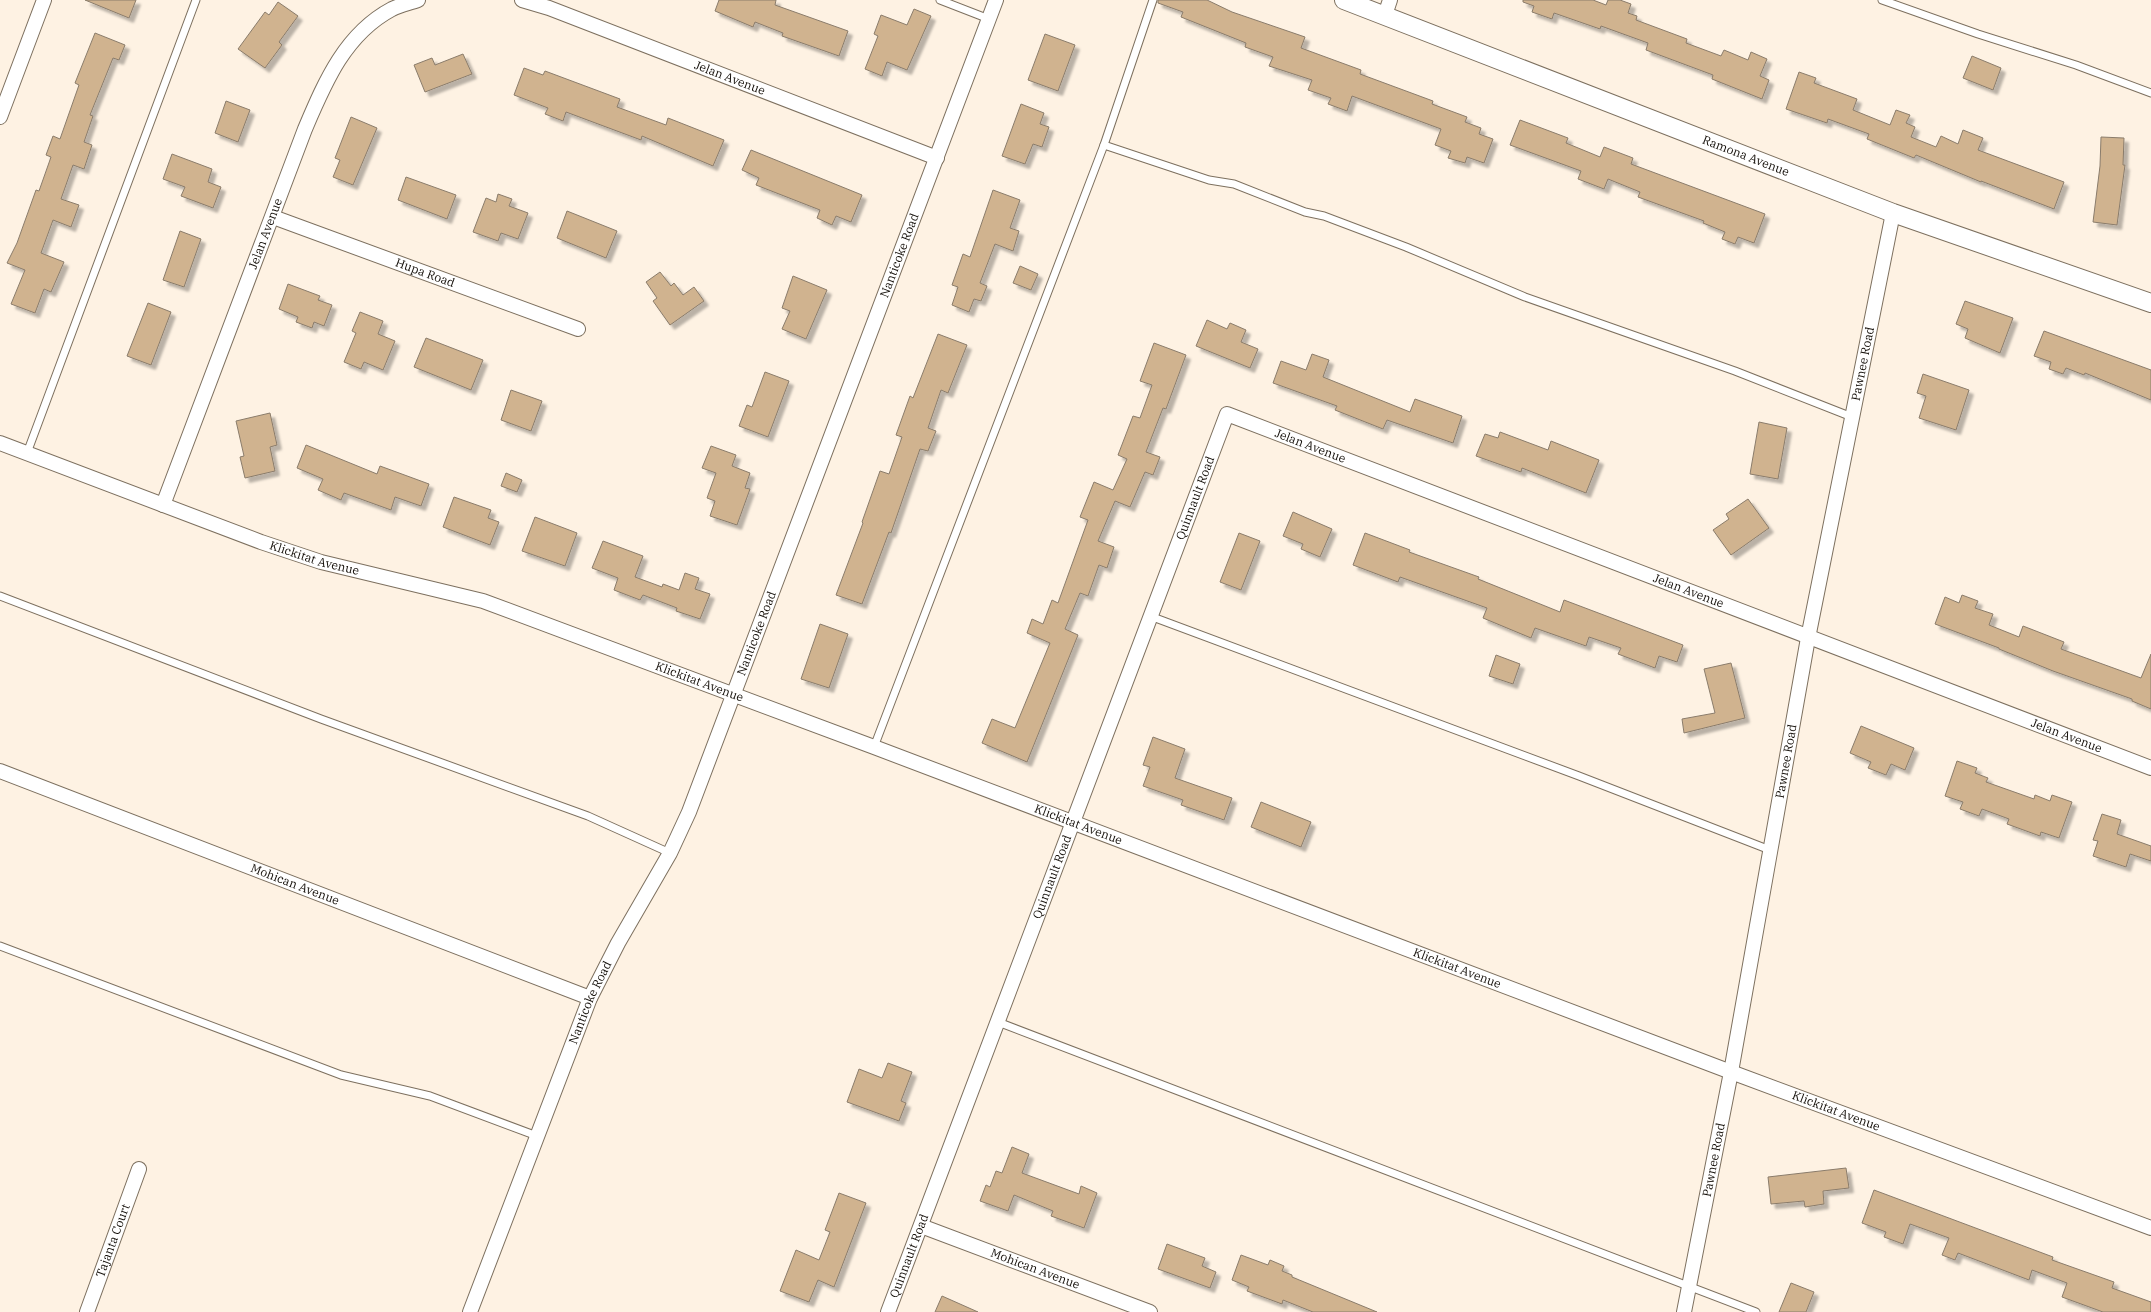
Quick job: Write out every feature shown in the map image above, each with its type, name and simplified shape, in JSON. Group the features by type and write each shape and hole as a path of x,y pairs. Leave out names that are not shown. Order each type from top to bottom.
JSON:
{"street":[{"path":"0,117 44,0"},
{"name":"Jelan Avenue","path":"163,505 322,88 344,49 366,26 393,8 418,0"},
{"name":"Jelan Avenue","path":"522,0 549,8 937,158"},
{"name":"Nanticoke Road","path":"470,1312 590,998 618,943 670,853 689,812 996,0"},
{"name":"Ramona Avenue","path":"1344,0 1388,8 1893,213 2151,303"},
{"name":"Pawnee Road","path":"1684,1312 1731,1072 1808,638 1893,213"},
{"name":"Hupa Road","path":"272,217 578,329"},
{"name":"Jelan Avenue","path":"1227,414 2151,768"},
{"name":"Quinnault Road","path":"888,1312 1227,414"},
{"name":"Klickitat Avenue","path":"0,443 261,542 321,562 483,601 1731,1072 2151,1228"},
{"name":"Mohican Avenue","path":"0,771 590,998"},
{"name":"Tajanta Court","path":"87,1312 140,1169"},
{"name":"Mohican Avenue","path":"921,1226 1150,1312"}],"lane":[{"path":"27,454 196,0"},
{"path":"940,0 989,18"},
{"path":"874,747 1104,145 1153,0"},
{"path":"1882,0 1978,34 2076,65 2151,93"},
{"path":"1104,145 1209,180 1234,184 1305,212 1324,216 1533,300 1735,371 1852,417"},
{"path":"0,596 312,716 588,816 670,853"},
{"path":"1150,616 1580,776 1770,850"},
{"path":"0,946 341,1074 430,1096 537,1136"},
{"path":"998,1022 1756,1312"}],"building":[{"path":"85,0 136,0 129,18"},
{"path":"719,0 776,0 775,5 848,31 839,56 782,36 783,33 755,22 753,27 715,11"},
{"path":"1158,0 1207,0 1232,12 1305,37 1301,48 1361,70 1360,74 1433,101 1432,104 1467,117 1465,122 1481,128 1479,134 1493,139 1484,163 1467,157 1465,163 1448,158 1451,151 1435,145 1441,129 1352,96 1347,111 1328,104 1331,98 1308,90 1312,80 1269,66 1273,57 1245,47 1246,43 1181,17 1183,12 1158,3"},
{"path":"1523,0 1593,0 1606,5 1608,0 1620,0 1631,4 1628,13 1637,16 1636,20 1687,39 1686,43 1721,56 1724,50 1748,60 1751,52 1767,59 1760,76 1769,80 1762,99 1712,79 1713,75 1646,50 1648,43 1601,26 1600,29 1554,13 1552,19 1532,12 1534,6 1523,2"},
{"path":"278,2 298,16 279,42 282,45 265,68 238,49 265,12 269,15"},
{"path":"914,9 931,16 907,70 887,62 882,76 865,69 878,36 874,34 881,15 907,25"},
{"path":"95,33 125,45 119,60 113,58 90,115 93,116 84,142 92,145 84,169 73,165 61,199 79,205 71,227 53,220 41,253 64,262 51,292 44,289 35,313 11,304 25,270 7,263 17,243 36,190 39,191 51,157 46,155 53,136 60,139 79,85 75,83"},
{"path":"1045,34 1075,45 1058,91 1028,80"},
{"path":"463,54 472,74 425,92 414,65 432,58 435,65"},
{"path":"1972,56 2001,68 1993,90 1963,78"},
{"path":"524,68 543,75 545,71 620,99 617,107 666,125 668,118 724,140 713,166 642,136 641,140 566,112 563,121 545,114 548,108 514,95"},
{"path":"1799,72 1816,78 1814,83 1857,99 1853,110 1890,125 1896,110 1910,115 1906,123 1915,127 1911,137 1936,147 1941,136 1958,144 1963,130 1983,138 1978,150 2064,182 2054,209 1916,155 1914,158 1867,139 1869,134 1828,119 1827,123 1786,109"},
{"path":"226,101 250,110 238,142 215,133"},
{"path":"1021,104 1044,113 1040,124 1049,127 1042,147 1033,144 1025,164 1002,156"},
{"path":"351,117 377,128 353,185 333,177 340,160 335,158"},
{"path":"1520,120 1568,138 1566,143 1600,157 1604,147 1633,158 1631,164 1765,214 1754,243 1738,237 1735,244 1722,239 1725,232 1703,223 1704,221 1638,197 1640,192 1608,179 1604,189 1578,179 1581,171 1510,145"},
{"path":"2101,137 2124,138 2123,165 2125,165 2117,225 2093,222 2100,166"},
{"path":"751,150 862,195 851,222 836,216 832,225 817,218 820,210 756,185 759,178 742,170"},
{"path":"172,154 212,169 208,182 221,187 213,208 181,196 185,187 163,179"},
{"path":"406,177 456,195 447,219 398,200"},
{"path":"993,190 1020,200 1010,228 1019,231 1013,251 995,244 980,283 987,286 981,301 974,299 969,312 952,305 958,287 952,285 963,254 970,257"},
{"path":"498,194 512,199 509,206 528,213 518,239 501,233 498,241 473,232 486,198 496,202"},
{"path":"567,211 617,231 606,258 557,238"},
{"path":"180,231 201,239 184,287 163,280"},
{"path":"1020,266 1038,274 1031,290 1013,283"},
{"path":"660,272 671,286 674,283 683,295 694,287 704,301 670,325 653,301 657,298 646,282"},
{"path":"793,276 827,290 806,339 782,329 790,311 782,308"},
{"path":"288,284 320,296 318,300 332,305 324,326 314,322 312,328 296,322 298,317 279,309"},
{"path":"1965,301 2013,318 2000,353 1965,338 1968,329 1956,324"},
{"path":"148,303 171,312 151,365 127,356"},
{"path":"360,312 383,321 378,334 395,341 383,370 364,362 361,369 344,362 356,333 352,331"},
{"path":"1207,320 1227,329 1230,323 1246,330 1241,342 1258,349 1250,368 1196,346"},
{"path":"2044,331 2151,370 2151,400 2085,373 2084,375 2066,368 2063,374 2049,369 2051,362 2034,356"},
{"path":"938,334 967,345 948,393 941,390 928,428 936,431 928,451 920,449 891,533 889,532 862,604 836,595 880,471 889,474 902,437 896,435 910,396 913,398"},
{"path":"426,338 483,360 471,390 414,367"},
{"path":"1154,343 1186,355 1166,409 1163,408 1146,452 1160,457 1153,475 1145,472 1130,507 1115,501 1098,541 1114,547 1107,568 1099,565 1088,596 1080,593 1065,629 1078,635 1027,762 982,743 992,719 1015,728 1050,643 1027,633 1032,619 1043,624 1052,600 1058,603 1088,520 1080,517 1094,482 1113,490 1127,459 1118,455 1133,416 1140,418 1152,385 1140,381"},
{"path":"1312,354 1329,360 1323,377 1410,412 1415,399 1462,416 1453,443 1387,420 1383,429 1335,410 1337,406 1273,383 1281,361 1306,370"},
{"path":"765,372 789,381 768,437 739,426 747,405 752,407"},
{"path":"1923,374 1969,390 1956,430 1919,418 1926,396 1917,393"},
{"path":"511,390 542,401 531,431 501,420"},
{"path":"270,413 277,445 270,447 275,471 245,478 240,457 244,456 236,421"},
{"path":"1759,422 1787,428 1778,479 1750,474"},
{"path":"1500,432 1548,450 1551,441 1599,460 1586,493 1522,468 1521,472 1476,456 1485,434 1498,438"},
{"path":"306,445 377,474 380,466 429,484 421,506 395,497 391,510 344,493 341,500 318,490 323,479 297,468"},
{"path":"711,446 736,455 732,466 750,473 745,488 750,489 737,525 710,516 715,501 707,498 716,473 702,468"},
{"path":"506,473 522,480 517,492 501,486"},
{"path":"454,497 491,510 488,518 499,522 490,545 443,527"},
{"path":"1748,499 1769,528 1731,555 1713,530 1729,519 1726,514"},
{"path":"1293,512 1332,529 1320,557 1301,549 1303,544 1283,536"},
{"path":"535,517 577,533 565,566 522,551"},
{"path":"1239,533 1260,541 1241,590 1220,582"},
{"path":"1365,533 1410,550 1409,552 1479,577 1478,579 1560,612 1564,600 1683,645 1677,662 1659,656 1655,668 1618,654 1621,648 1589,637 1586,646 1535,628 1531,638 1483,618 1487,608 1400,577 1398,582 1353,565"},
{"path":"603,541 643,556 635,577 662,587 663,584 679,590 685,573 699,578 695,589 710,594 700,619 676,611 677,608 643,595 640,600 614,590 618,578 592,568"},
{"path":"1962,595 1978,601 1975,608 1993,614 1989,625 2019,637 2023,626 2064,642 2061,649 2141,678 2151,654 2151,709 2132,701 2132,699 2053,671 1935,624 1945,597 1959,603"},
{"path":"820,624 848,634 829,688 801,679"},
{"path":"1496,655 1520,664 1513,684 1489,676"},
{"path":"1731,663 1745,718 1684,733 1682,719 1715,713 1704,669"},
{"path":"1861,726 1914,748 1905,770 1891,764 1886,775 1868,768 1871,762 1850,753"},
{"path":"1153,737 1185,749 1175,778 1232,798 1224,820 1181,805 1183,800 1143,786 1150,767 1143,765"},
{"path":"1957,761 1977,768 1975,773 1988,778 1986,782 2034,799 2035,795 2050,801 2052,795 2072,802 2059,838 2041,832 2040,836 2007,824 2009,819 1982,809 1979,816 1960,809 1963,802 1945,796"},
{"path":"1261,802 1311,822 1301,847 1251,827"},
{"path":"2102,814 2121,820 2117,834 2151,846 2151,861 2130,854 2126,867 2093,856 2098,841 2093,840"},
{"path":"888,1063 912,1072 901,1101 906,1103 899,1121 847,1102 859,1069 882,1078"},
{"path":"1012,1147 1029,1154 1022,1173 1079,1194 1081,1186 1097,1193 1084,1228 1051,1216 1053,1211 1014,1195 1008,1211 980,1201 986,1185 990,1187 996,1171 1002,1173"},
{"path":"1846,1168 1849,1188 1823,1191 1824,1204 1805,1207 1804,1201 1771,1204 1768,1177"},
{"path":"1874,1190 2053,1257 2052,1260 2114,1282 2112,1288 2151,1302 2151,1312 2103,1312 2062,1297 2067,1283 2032,1270 2029,1280 1958,1253 1955,1260 1942,1255 1949,1238 1910,1224 1903,1244 1884,1237 1886,1232 1862,1223"},
{"path":"839,1193 866,1203 834,1287 818,1280 809,1302 780,1291 796,1250 819,1260 830,1232 825,1230"},
{"path":"1167,1244 1205,1258 1202,1266 1216,1272 1210,1288 1158,1269"},
{"path":"1241,1255 1268,1265 1270,1260 1284,1266 1282,1271 1292,1275 1292,1277 1377,1312 1313,1312 1283,1300 1282,1304 1247,1291 1249,1287 1232,1280"},
{"path":"1791,1283 1814,1292 1806,1312 1779,1312"},
{"path":"942,1296 978,1312 935,1312"}]}
